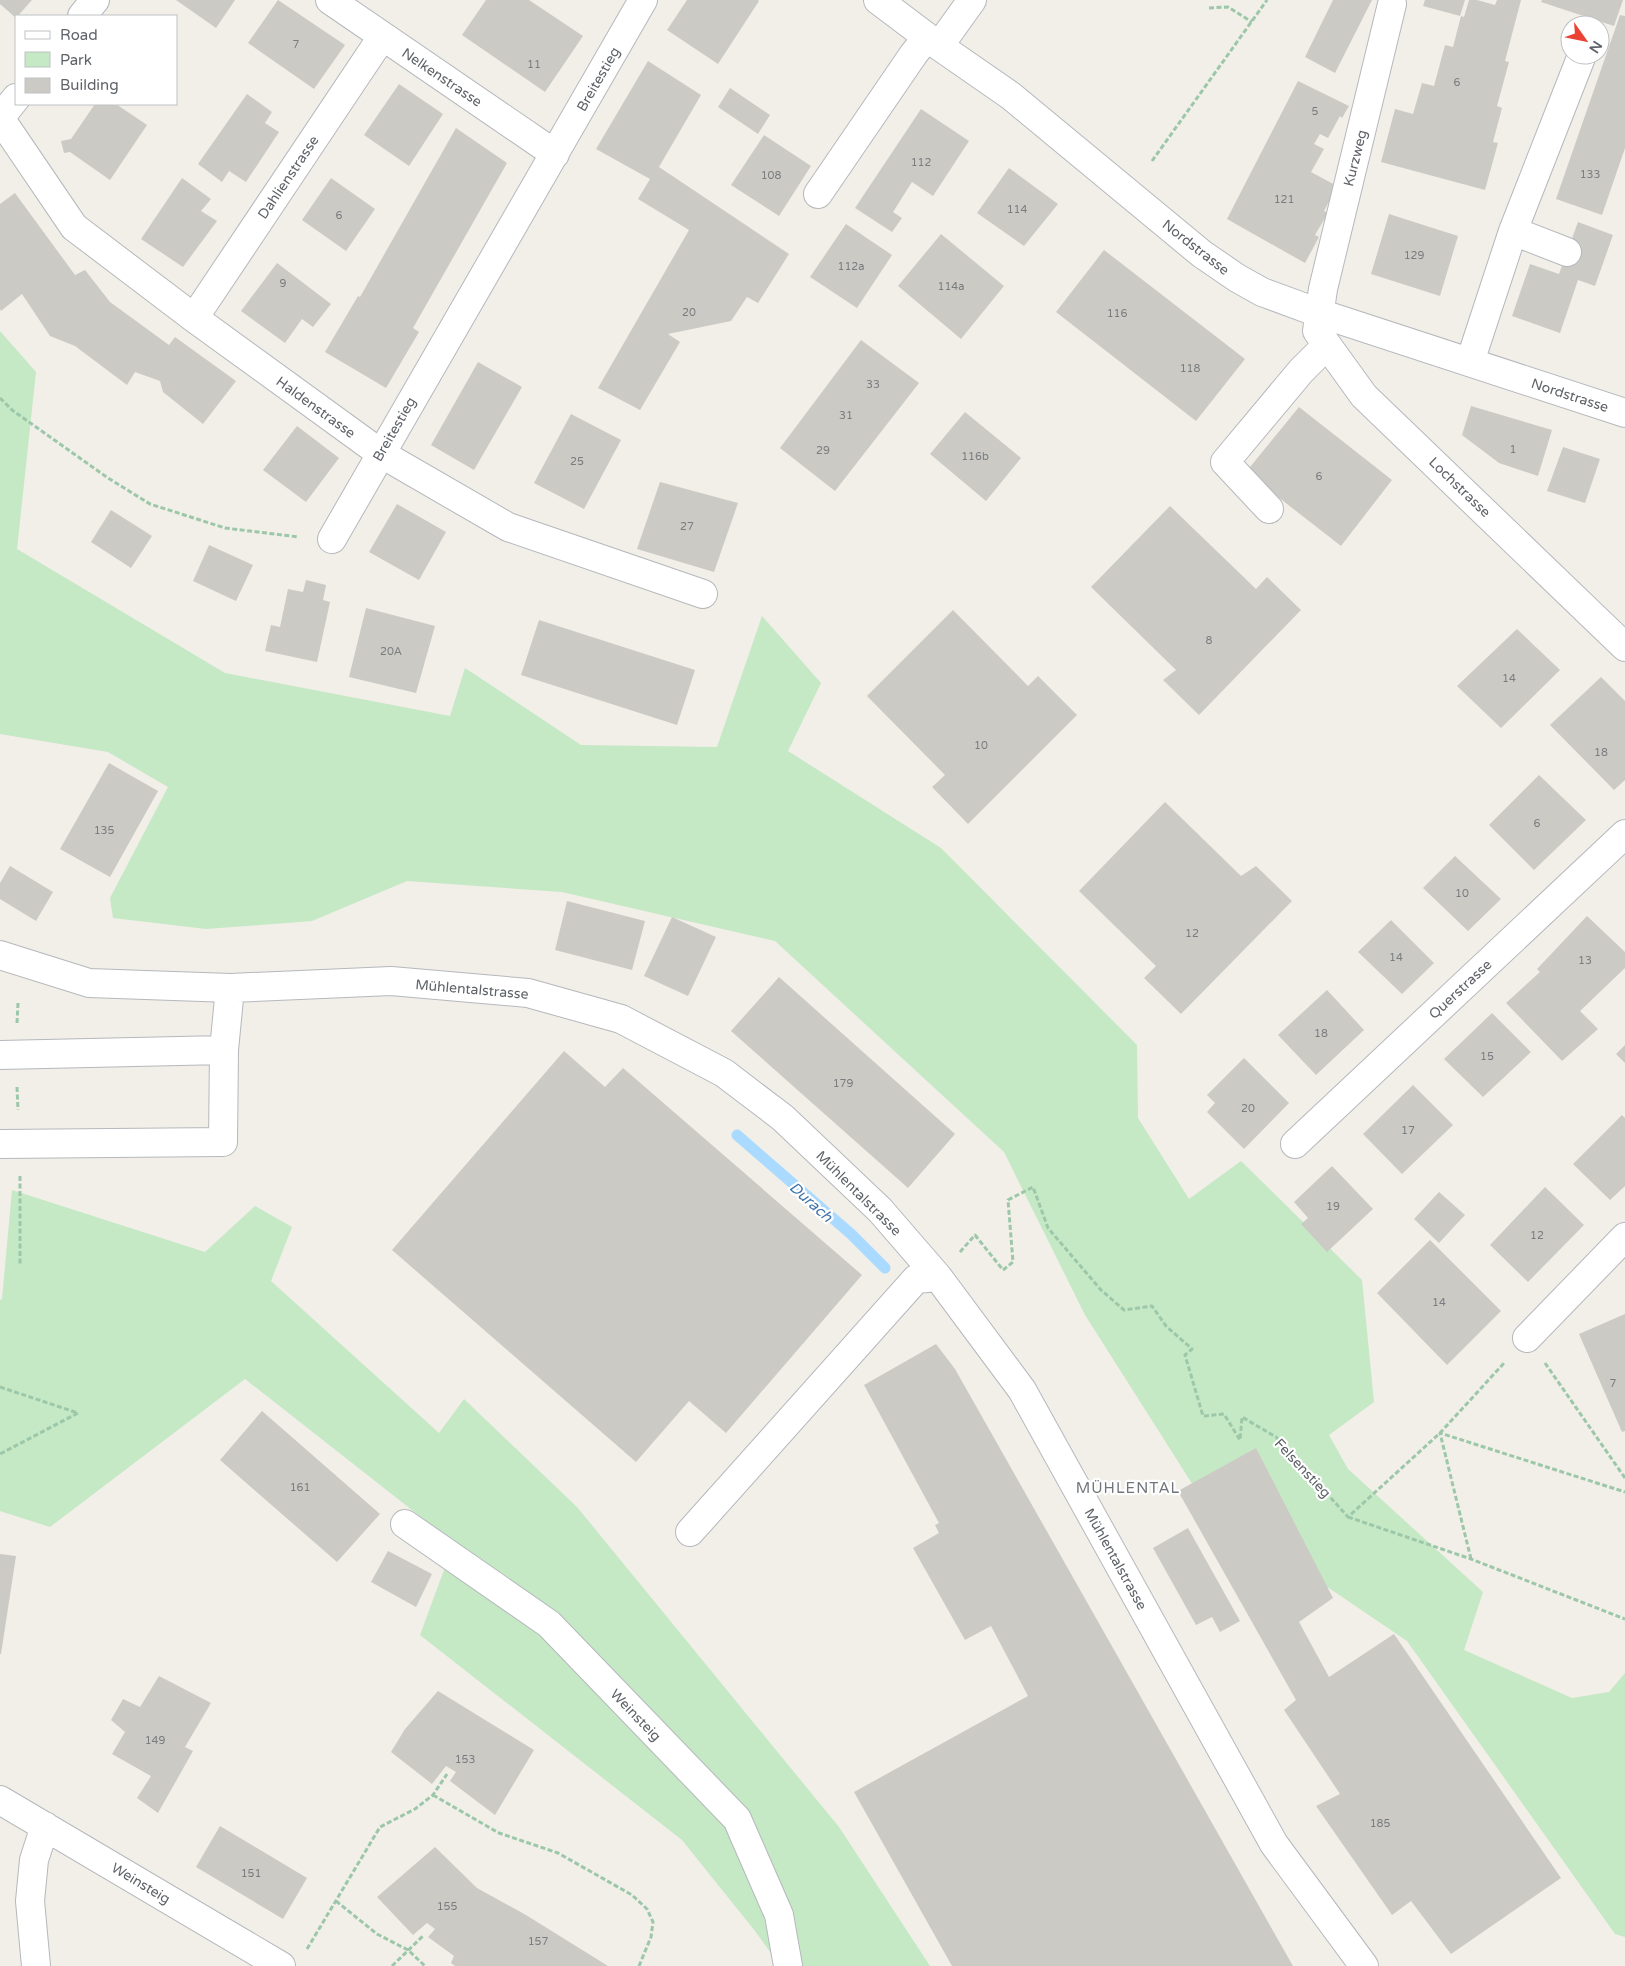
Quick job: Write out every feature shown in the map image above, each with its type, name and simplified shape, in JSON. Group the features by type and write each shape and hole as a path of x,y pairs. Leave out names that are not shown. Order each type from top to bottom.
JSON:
{"street":[{"path":"83,15 95,0"},
{"name":"Nelkenstrasse","path":"330,0 555,154"},
{"name":"Breitestieg","path":"332,539 643,0"},
{"name":"Nordstrasse","path":"878,0 933,42 1012,96 1218,267 1262,292 1319,313 1625,413"},
{"path":"818,194 913,55 933,42 972,0"},
{"name":"Kurzweg","path":"1319,313 1323,289 1392,4"},
{"name":"Dahlienstrasse","path":"194,318 382,37"},
{"path":"1470,362 1513,231 1578,65"},
{"path":"0,118 15,99"},
{"name":"Haldenstrasse","path":"0,118 74,227 194,318 380,453 508,527 703,594"},
{"path":"1513,231 1567,252"},
{"name":"Lochstrasse","path":"1319,313 1317,331 1364,396 1625,647"},
{"path":"1269,509 1225,462 1301,371 1326,346"},
{"name":"Querstrasse","path":"1295,1144 1625,834"},
{"name":"Mühlentalstrasse","path":"0,955 89,983 230,988 391,981 528,993 621,1019 724,1073 783,1118 880,1210 938,1277 1022,1390 1274,1844 1364,1966"},
{"path":"0,1144 223,1142 224,1050 230,988"},
{"path":"0,1055 224,1050"},
{"path":"1527,1338 1625,1237"},
{"path":"690,1532 916,1279 938,1277"},
{"name":"Weinsteig","path":"405,1524 549,1624 737,1819 779,1915 788,1966"},
{"name":"Weinsteig","path":"0,1800 282,1966"},
{"path":"36,1966 30,1901 34,1860 44,1826"}],"path":[{"path":"1152,160 1267,0"},
{"path":"1209,8 1228,7 1252,22"},
{"path":"0,398 12,410 108,478 150,504 226,528 292,537 332,539"},
{"name":"Felsenstieg","path":"938,1277 975,1235 1003,1270 1012,1262 1008,1200 1033,1187 1048,1228 1101,1290 1124,1310 1152,1306 1166,1326 1192,1349 1186,1355 1203,1416 1224,1414 1240,1440 1242,1417 1276,1437 1348,1517"},
{"path":"1625,1478 1527,1338 1440,1433 1348,1517 1471,1560 1625,1619"},
{"path":"0,1387 78,1413 0,1454"},
{"path":"1440,1433 1625,1492"},
{"path":"1440,1433 1471,1560"},
{"path":"307,1950 380,1827 415,1808 432,1795 447,1774"},
{"path":"432,1795 499,1833 558,1853 632,1895 647,1910 653,1922 651,1937 639,1966"},
{"path":"336,1900 377,1934 408,1950 424,1966"},
{"path":"392,1966 424,1935"}],"green space":[{"path":"0,331 36,372 17,549 225,673 450,716 465,668 581,745 717,747 762,616 821,683 788,751 941,848 1137,1045 1138,1118 1189,1199 1241,1161 1362,1280 1374,1402 1329,1435 1348,1469 1483,1592 1464,1650 1572,1698 1609,1692 1625,1673 1625,1937 1615,1934 1407,1641 1205,1504 1085,1315 1004,1152 775,941 562,892 407,881 312,921 206,929 113,918 110,898 168,787 108,752 0,734"},
{"path":"12,1190 205,1252 255,1206 292,1227 271,1281 439,1433 464,1399 577,1507 839,1827 930,1966 780,1966 755,1931 682,1840 420,1635 454,1543 245,1379 50,1527 0,1511 0,1300 2,1299"}],"building":[{"path":"0,0 32,0 15,17 0,4"},
{"path":"176,0 235,0 216,28"},
{"path":"278,0 345,45 314,89 248,43"},
{"path":"486,0 529,0 583,36 545,92 462,35"},
{"path":"687,0 759,1 718,64 667,30"},
{"path":"1333,0 1372,0 1335,73 1305,57"},
{"path":"1425,0 1465,0 1460,16 1423,6"},
{"path":"1469,0 1477,0 1495,5 1497,0 1521,0 1505,61 1509,62 1497,106 1502,108 1493,142 1498,143 1485,190 1381,162 1395,109 1413,114 1422,83 1434,86 1445,45 1453,47 1461,16 1464,17"},
{"path":"1542,0 1623,0 1614,26 1610,25 1610,15 1581,15 1541,2"},
{"path":"1620,15 1625,16 1625,148 1602,215 1556,199 1603,65 1610,65 1610,44"},
{"path":"648,61 701,95 659,167 789,254 758,303 747,297 731,321 668,334 680,342 640,410 598,388 689,230 638,199 650,179 596,149"},
{"path":"1298,81 1349,106 1342,118 1340,116 1328,138 1320,134 1314,144 1324,149 1311,172 1337,186 1324,211 1328,213 1315,235 1319,237 1305,263 1227,219"},
{"path":"399,84 443,114 409,166 364,135"},
{"path":"730,88 770,115 758,134 718,107"},
{"path":"247,94 272,112 265,123 279,132 246,182 229,171 222,182 198,164"},
{"path":"94,105 117,105 147,125 110,180 70,152 64,153 61,141 71,139"},
{"path":"921,109 969,141 933,196 912,182 893,212 902,218 892,232 855,208"},
{"path":"456,128 507,163 413,328 419,332 386,388 325,352 358,296 360,297"},
{"path":"764,135 811,166 779,216 731,185"},
{"path":"1009,168 1058,204 1024,246 977,213"},
{"path":"182,178 211,199 201,211 217,221 183,267 141,239"},
{"path":"331,178 375,209 346,251 302,220"},
{"path":"15,193 75,275 85,270 110,302 169,345 175,337 236,381 203,424 163,392 160,381 135,372 127,385 75,346 50,336 22,294 1,311 0,204"},
{"path":"1389,214 1458,236 1440,296 1371,274"},
{"path":"1578,222 1613,235 1595,286 1578,280 1560,333 1512,316 1530,264 1559,274"},
{"path":"846,224 892,255 857,308 810,277"},
{"path":"941,234 1004,286 961,339 898,286"},
{"path":"1104,250 1245,359 1196,421 1056,312"},
{"path":"277,263 331,304 313,327 302,319 285,343 241,311"},
{"path":"861,340 919,383 835,491 780,448"},
{"path":"478,362 522,387 474,470 431,445"},
{"path":"1471,406 1552,430 1538,476 1499,463 1462,435"},
{"path":"1299,407 1392,480 1341,546 1246,472"},
{"path":"965,412 1021,458 986,501 930,454"},
{"path":"571,414 621,440 584,509 534,483"},
{"path":"297,426 339,458 306,502 263,470"},
{"path":"1563,447 1600,459 1585,503 1547,491"},
{"path":"660,482 738,503 714,572 637,549"},
{"path":"397,504 446,532 419,580 369,552"},
{"path":"1170,506 1256,589 1267,577 1301,610 1199,715 1163,680 1176,670 1091,587"},
{"path":"111,510 152,536 131,568 91,542"},
{"path":"209,545 253,565 236,601 193,581"},
{"path":"306,580 326,585 323,600 330,602 317,662 265,651 271,625 280,627 288,589 303,592"},
{"path":"366,608 435,626 416,693 349,677"},
{"path":"953,610 1028,686 1038,676 1077,715 968,824 932,787 945,775 867,696"},
{"path":"539,620 695,670 677,725 521,675"},
{"path":"1517,629 1560,670 1501,728 1457,686"},
{"path":"1601,677 1625,701 1625,780 1614,790 1550,725"},
{"path":"109,763 158,791 110,877 60,849"},
{"path":"1539,775 1586,820 1534,870 1489,825"},
{"path":"1165,802 1241,876 1256,866 1292,901 1181,1014 1144,978 1156,966 1079,891"},
{"path":"1455,856 1501,899 1468,931 1423,888"},
{"path":"10,866 53,892 36,921 0,899 0,883"},
{"path":"567,901 645,921 632,970 555,950"},
{"path":"1587,916 1625,952 1625,968 1580,1011 1598,1029 1562,1061 1506,1003 1540,972 1537,969"},
{"path":"672,917 716,937 688,996 644,976"},
{"path":"1391,920 1434,963 1402,994 1358,952"},
{"path":"779,977 955,1134 908,1188 731,1031"},
{"path":"1327,990 1364,1030 1316,1075 1278,1035"},
{"path":"1492,1013 1531,1052 1483,1097 1444,1059"},
{"path":"1625,1045 1625,1063 1616,1054"},
{"path":"564,1051 605,1087 623,1068 862,1275 726,1433 689,1401 636,1462 392,1250"},
{"path":"1244,1058 1289,1103 1244,1149 1207,1112 1215,1103 1207,1095"},
{"path":"1413,1085 1453,1125 1402,1174 1363,1134"},
{"path":"1622,1115 1625,1118 1625,1186 1610,1200 1573,1164"},
{"path":"1332,1166 1373,1209 1327,1252 1301,1224 1308,1218 1294,1202"},
{"path":"1545,1187 1584,1225 1528,1282 1490,1245"},
{"path":"1439,1192 1465,1215 1439,1243 1414,1219"},
{"path":"1430,1240 1501,1311 1447,1365 1377,1293"},
{"path":"1625,1314 1625,1431 1622,1432 1579,1334"},
{"path":"936,1344 955,1369 1293,1966 952,1966 854,1792 1028,1696 991,1626 965,1640 913,1548 939,1533 935,1525 939,1523 864,1385"},
{"path":"262,1411 380,1514 337,1562 220,1460"},
{"path":"1256,1448 1333,1598 1299,1622 1329,1677 1394,1634 1561,1878 1451,1954 1411,1901 1392,1915 1316,1806 1340,1794 1284,1710 1296,1700 1178,1491"},
{"path":"1188,1528 1240,1621 1220,1632 1212,1617 1196,1625 1153,1548"},
{"path":"388,1551 432,1574 416,1607 371,1582"},
{"path":"0,1554 16,1556 1,1654 0,1654"},
{"path":"159,1676 211,1703 185,1747 193,1751 158,1813 137,1798 151,1776 112,1754 125,1732 111,1720 123,1699 140,1707"},
{"path":"438,1691 534,1750 495,1815 450,1781 456,1772 446,1766 432,1784 391,1752 405,1729"},
{"path":"220,1826 307,1878 283,1919 196,1867"},
{"path":"435,1847 477,1888 526,1915 608,1966 455,1966 451,1963 454,1956 428,1937 435,1929 427,1923 413,1935 377,1897"}],"waterway":[{"name":"Durach","path":"737,1135 851,1234 885,1268"}],"district":[{"name":"MÜHLENTAL","path":"1128,1488"}]}
